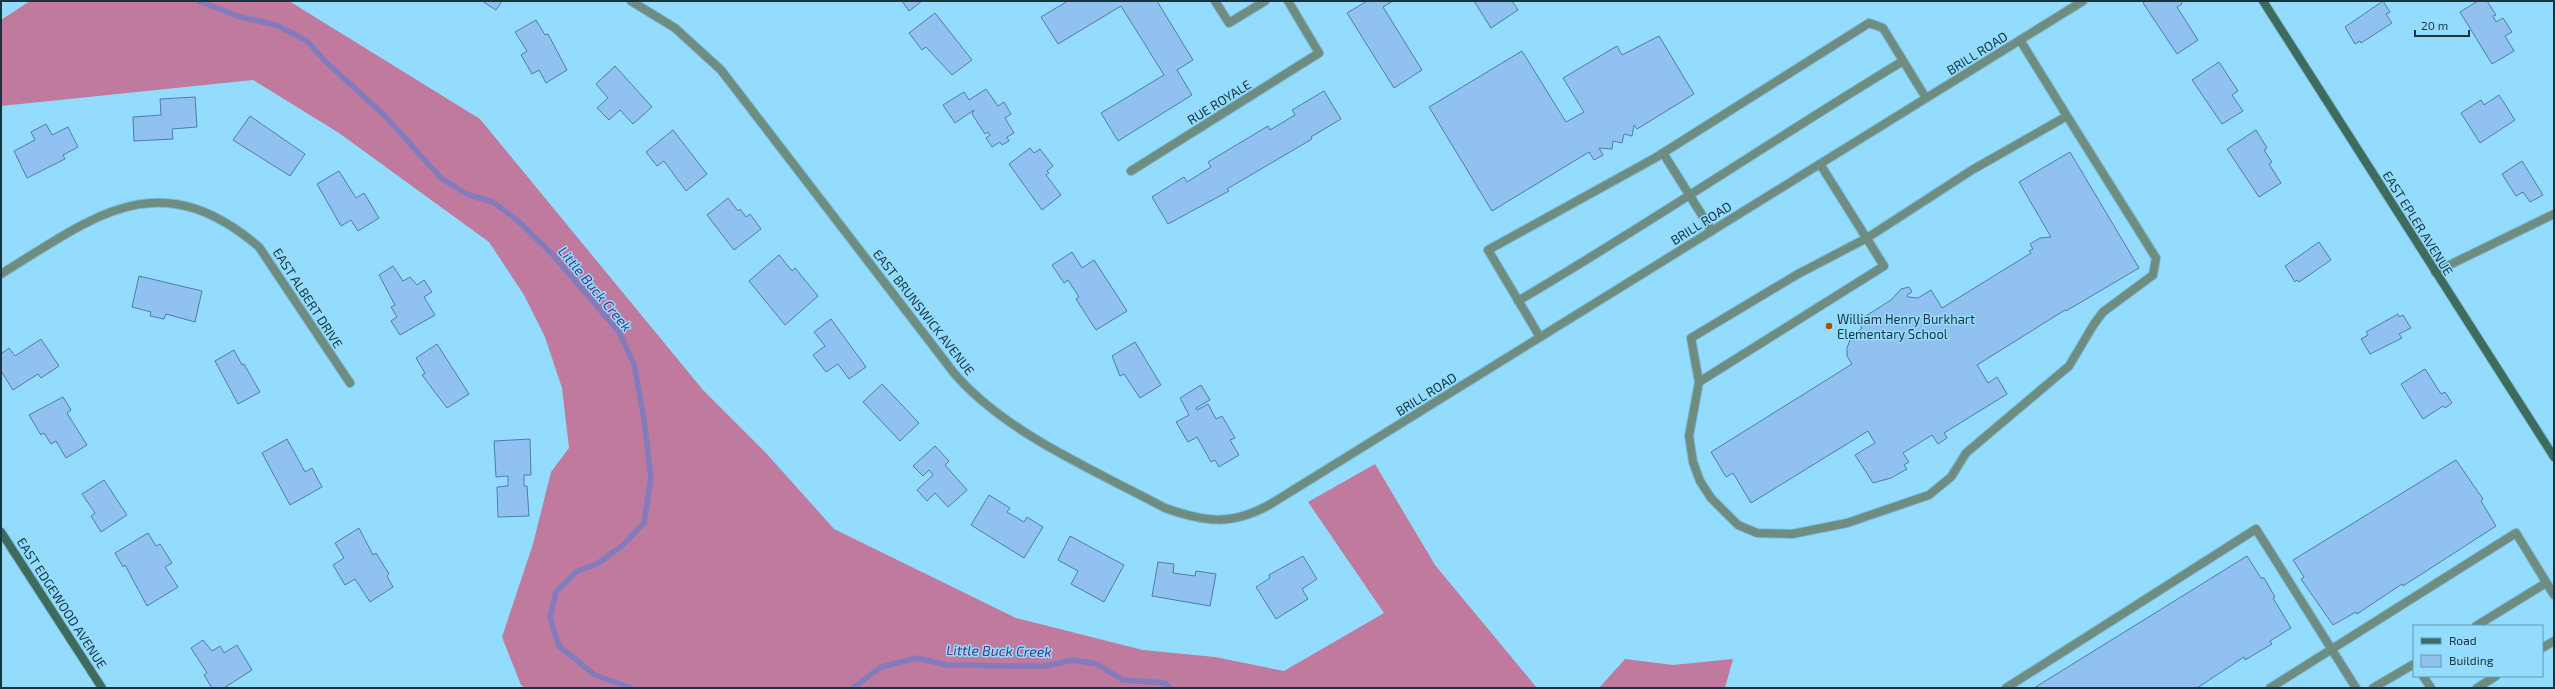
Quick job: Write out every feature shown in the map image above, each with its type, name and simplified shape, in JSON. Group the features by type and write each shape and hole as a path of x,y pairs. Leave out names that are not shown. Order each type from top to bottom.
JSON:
{"street":[{"name":"EAST BRUNSWICK AVENUE","path":"631,1 675,28 721,70 954,373 984,403 1011,424 1165,508 1197,519 1221,520 1246,516 1269,505 1332,466"},
{"path":"1215,1 1229,23 1265,1"},
{"name":"RUE ROYALE","path":"1132,172 1319,54 1288,1"},
{"name":"BRILL ROAD","path":"1332,466 2083,1"},
{"name":"EAST EPLER AVENUE","path":"2263,1 2554,457"},
{"path":"1540,337 1488,250 1663,153 1869,23 1883,28 1926,98"},
{"path":"2020,40 2156,258 2153,275 2109,306 2094,324 2069,366 1966,453 1951,477 1929,495 1847,523 1792,534 1758,533 1738,525 1711,498 1700,481 1693,462 1689,436 1699,382 1691,338 1798,274 1867,238 1972,170 2067,116"},
{"path":"1518,301 1690,196 1795,126 1903,61"},
{"path":"1663,153 1712,231"},
{"path":"1699,382 1884,266 1820,164"},
{"name":"EAST ALBERT DRIVE","path":"1,274 104,213 144,204 169,203 211,213 240,230 259,247 350,383"},
{"path":"2435,272 2554,214"},
{"path":"2006,688 2256,529 2356,688"},
{"name":"EAST EDGEWOOD AVENUE","path":"1,532 102,688"},
{"path":"2270,688 2516,533 2554,595"},
{"path":"2478,625 2546,582"},
{"path":"2543,647 2554,641"},
{"path":"2373,688 2413,665"},
{"path":"2425,677 2431,688"},
{"path":"2477,688 2494,677"}],"shaded area":[{"path":"30,1 289,1 480,119 703,390 766,453 834,529 1016,618 1143,650 1215,657 1284,671 1384,613 1308,502 1375,464 1435,565 1537,688 525,688 521,685 502,637 533,544 551,472 569,448 562,388 545,337 524,295 489,242 339,133 253,80 1,106 1,20"},
{"path":"1625,659 1673,665 1733,659 1725,688 1599,688"}],"building":[{"path":"482,1 502,1 496,10"},
{"path":"902,1 922,1 909,11"},
{"path":"1068,1 1157,1 1193,60 1177,70 1192,95 1118,141 1101,113 1164,75 1121,6 1058,44 1041,17"},
{"path":"1367,1 1393,1 1383,7 1422,70 1394,88 1347,13"},
{"path":"1474,1 1512,1 1518,10 1491,28"},
{"path":"2146,1 2181,1 2182,4 2177,7 2198,40 2177,54 2143,3"},
{"path":"2383,1 2390,12 2386,14 2392,23 2361,43 2360,41 2355,44 2345,27"},
{"path":"2478,1 2487,1 2496,15 2493,16 2496,22 2503,18 2512,32 2505,36 2514,51 2492,64 2460,12"},
{"path":"935,13 972,60 952,75 926,47 922,50 909,33"},
{"path":"536,20 545,35 548,34 567,70 546,83 539,70 532,74 521,55 527,51 515,32"},
{"path":"1659,36 1694,94 1637,129 1634,125 1632,136 1624,134 1622,143 1613,141 1612,149 1599,148 1603,155 1594,160 1589,152 1492,211 1429,107 1522,51 1566,122 1584,112 1563,78 1617,46 1622,55"},
{"path":"2219,62 2238,91 2232,95 2243,111 2222,124 2192,80"},
{"path":"615,66 652,107 633,124 620,110 609,120 597,108 608,98 596,84"},
{"path":"986,89 998,106 1004,102 1011,114 1005,118 1014,133 1007,137 1009,141 1002,145 1000,142 992,147 986,138 990,135 988,132 985,134 972,114 974,110 955,123 943,105 964,92 969,100"},
{"path":"1324,91 1341,119 1311,137 1312,139 1227,189 1229,191 1168,224 1152,197 1184,177 1187,182 1211,167 1208,162 1268,126 1270,130 1295,115 1292,110"},
{"path":"2499,95 2515,120 2480,143 2461,113 2481,100 2484,105"},
{"path":"195,97 197,127 172,129 173,139 134,141 133,117 161,115 160,99"},
{"path":"250,116 305,154 290,176 233,140"},
{"path":"46,124 52,135 68,127 78,147 63,155 65,159 27,178 14,151 35,140 31,132"},
{"path":"673,130 707,174 686,191 664,161 657,166 646,152"},
{"path":"2256,130 2267,148 2264,150 2272,162 2269,164 2281,183 2259,197 2227,149"},
{"path":"1030,148 1034,153 1040,149 1053,166 1047,171 1049,173 1046,175 1061,195 1042,210 1009,164"},
{"path":"2070,152 2139,268 2066,311 2065,310 1977,365 1988,383 1997,377 2007,394 1944,433 1947,438 1938,444 1932,435 1903,453 1909,462 1904,465 1907,469 1891,478 1873,483 1855,455 1875,443 1868,431 1751,503 1733,473 1726,477 1711,452 1852,364 1847,356 1847,348 1851,337 1862,328 1858,321 1891,300 1901,289 1909,287 1912,292 1907,295 1908,297 1918,298 1931,290 1942,308 2031,253 2029,251 2033,249 2030,244 2040,238 2051,237 2019,182"},
{"path":"2522,161 2543,195 2530,202 2523,192 2516,196 2502,174"},
{"path":"339,171 356,198 364,193 379,218 358,231 351,220 341,226 317,184"},
{"path":"728,198 738,211 740,209 746,217 750,214 761,229 734,250 707,215"},
{"path":"2319,242 2331,260 2299,282 2297,280 2295,282 2285,266"},
{"path":"1072,252 1082,268 1094,260 1127,311 1096,330 1076,299 1079,297 1068,280 1064,283 1052,265"},
{"path":"779,255 792,271 795,268 818,296 785,325 749,281"},
{"path":"393,266 403,281 410,277 417,285 424,280 432,292 424,297 435,315 400,335 391,321 397,317 391,307 395,305 379,275"},
{"path":"139,276 202,291 195,322 166,314 164,319 150,316 151,312 132,307"},
{"path":"2398,314 2399,317 2403,315 2411,328 2399,334 2402,338 2370,354 2361,339 2368,335 2366,332"},
{"path":"831,319 866,367 849,379 838,364 826,372 813,355 825,346 814,332"},
{"path":"41,339 59,366 41,378 38,374 13,390 1,371 1,354 9,348 15,356"},
{"path":"1135,342 1161,385 1140,398 1124,374 1120,376 1112,356"},
{"path":"437,344 469,394 447,408 422,375 425,373 416,358"},
{"path":"234,350 260,392 238,404 215,361"},
{"path":"2425,369 2441,394 2445,392 2452,403 2445,408 2443,406 2423,419 2401,384"},
{"path":"882,384 919,423 900,441 863,402"},
{"path":"1201,385 1210,400 1196,408 1197,410 1208,404 1216,419 1222,416 1235,438 1230,440 1239,455 1219,467 1215,460 1211,462 1197,437 1188,442 1176,422 1189,415 1180,398"},
{"path":"63,397 71,410 67,413 87,445 66,458 56,441 51,444 44,433 41,435 29,415"},
{"path":"287,439 305,472 312,468 322,487 290,505 262,453"},
{"path":"530,439 531,475 524,475 524,486 527,486 529,516 498,517 497,487 508,486 508,476 496,477 494,441"},
{"path":"935,446 949,461 945,465 967,490 948,507 935,493 927,501 917,490 933,475 929,470 923,476 913,466"},
{"path":"2456,460 2483,499 2481,501 2496,526 2403,586 2402,584 2357,614 2356,612 2333,625 2301,579 2304,577 2293,560"},
{"path":"104,480 127,515 101,532 91,516 95,513 82,494"},
{"path":"989,495 1010,508 1007,512 1024,522 1027,517 1043,527 1024,558 971,525"},
{"path":"359,528 373,555 376,553 389,574 387,576 393,587 370,602 355,579 345,585 333,565 344,558 335,543"},
{"path":"148,533 156,546 160,544 172,563 165,567 178,587 147,606 125,565 123,567 115,553"},
{"path":"1070,536 1124,565 1104,602 1071,584 1078,571 1058,560"},
{"path":"1303,556 1317,579 1302,589 1308,599 1276,619 1256,587 1270,578 1269,575"},
{"path":"2247,556 2261,578 2264,578 2275,597 2273,598 2291,628 2270,641 2272,644 2245,660 2244,657 2197,688 2034,688"},
{"path":"1158,562 1174,564 1173,573 1195,576 1196,571 1216,574 1210,606 1152,596"},
{"path":"203,640 212,651 220,646 224,653 237,645 252,670 224,688 212,688 204,675 207,673 191,648"}],"waterway":[{"name":"Little Buck Creek","path":"199,1 240,17 276,25 307,41 326,62 384,115 442,179 469,195 493,202 516,219 553,255 619,332 634,364 644,419 651,478 644,523 623,545 597,564 577,571 556,592 550,618 559,646 595,675 631,688"},
{"name":"Little Buck Creek","path":"853,688 881,667 917,658 947,665 1018,666 1046,666 1073,660 1097,664 1123,680 1165,683 1169,688"}],"place":[{"name":"William Henry Burkhart Elementary School","path":"1829,326"}]}
